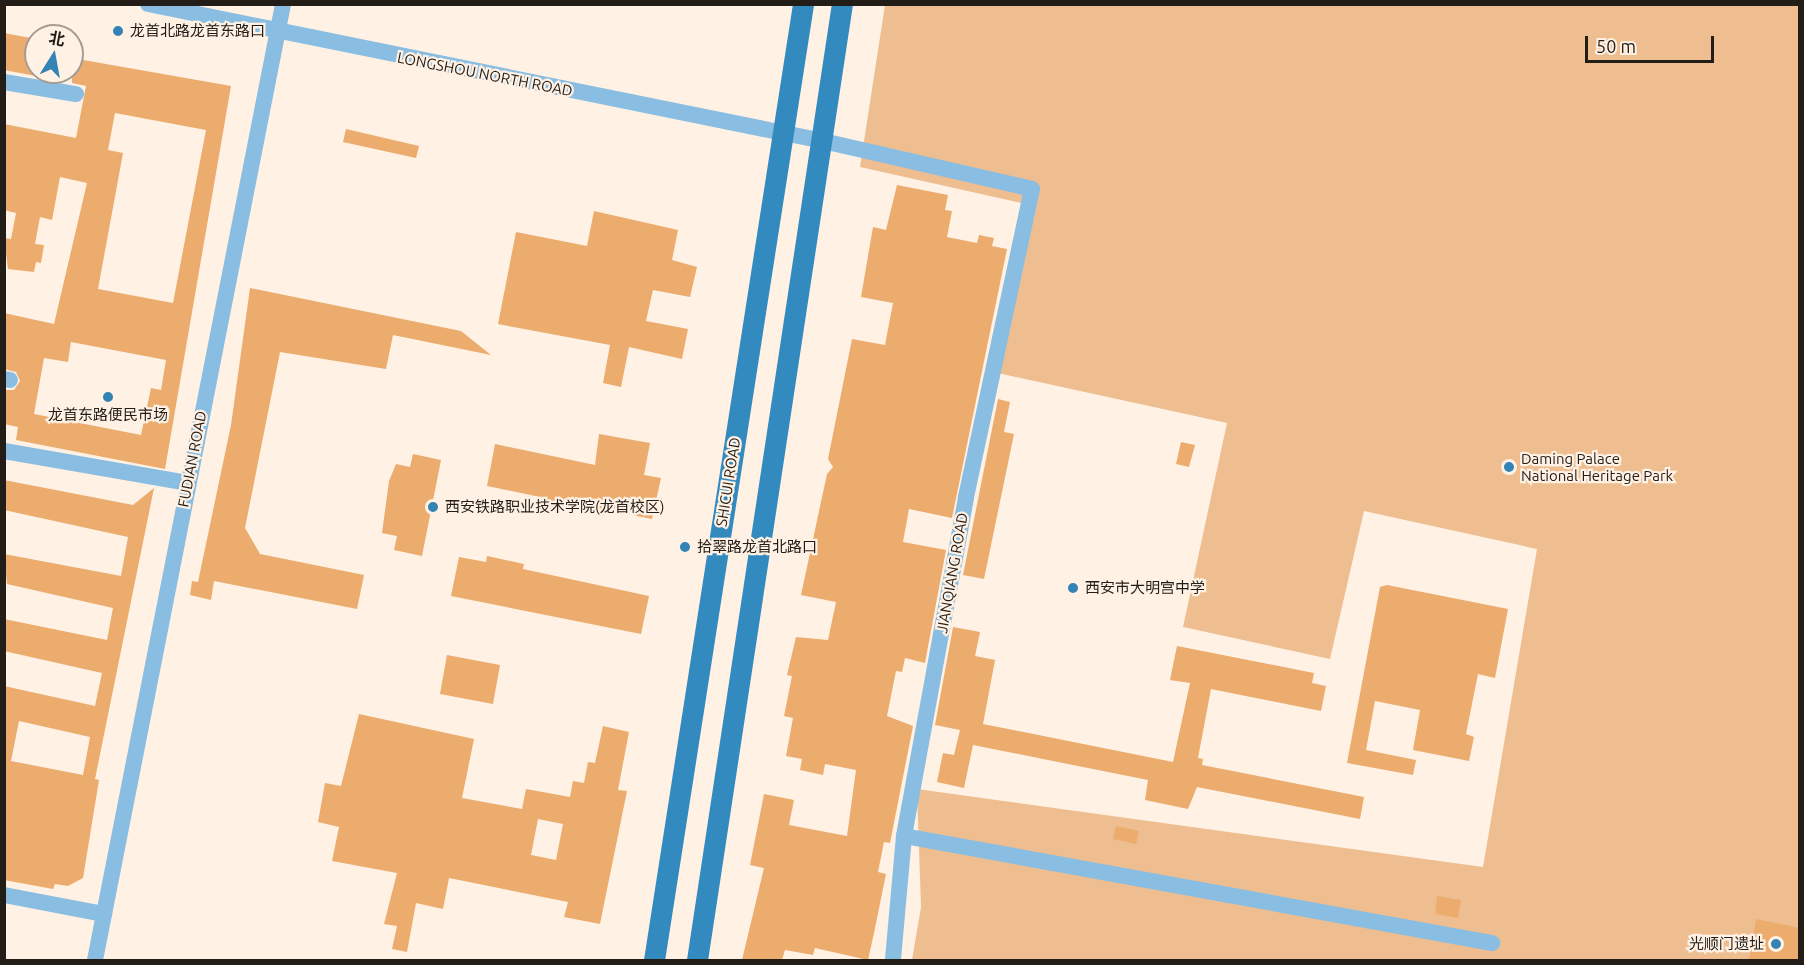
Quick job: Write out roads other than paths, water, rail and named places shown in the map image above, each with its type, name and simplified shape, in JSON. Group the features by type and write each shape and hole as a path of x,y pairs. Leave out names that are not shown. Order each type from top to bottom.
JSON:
{"main road":[{"name":"SHICUI ROAD","path":"654,960 803,4"},
{"path":"697,960 842,4"}],"street":[{"name":"LONGSHOU NORTH ROAD","path":"148,4 277,33 823,141 1032,189"},
{"name":"FUDIAN ROAD","path":"95,960 283,4"},
{"path":"4,82 76,94"},
{"name":"JIANQIANG ROAD","path":"893,960 904,836 966,498 1032,189"},
{"path":"4,451 187,483"},
{"path":"904,836 1492,943"},
{"path":"4,895 104,914"}],"place":[{"name":"龙首北路龙首东路口","path":"118,31"},
{"name":"龙首东路便民市场","path":"108,397"},
{"name":"Daming Palace National Heritage Park","path":"1509,467"},
{"name":"西安铁路职业技术学院(龙首校区)","path":"433,507"},
{"name":"拾翠路龙首北路口","path":"685,547"},
{"name":"西安市大明宫中学","path":"1073,588"},
{"name":"光顺门遗址","path":"1776,944"}]}
